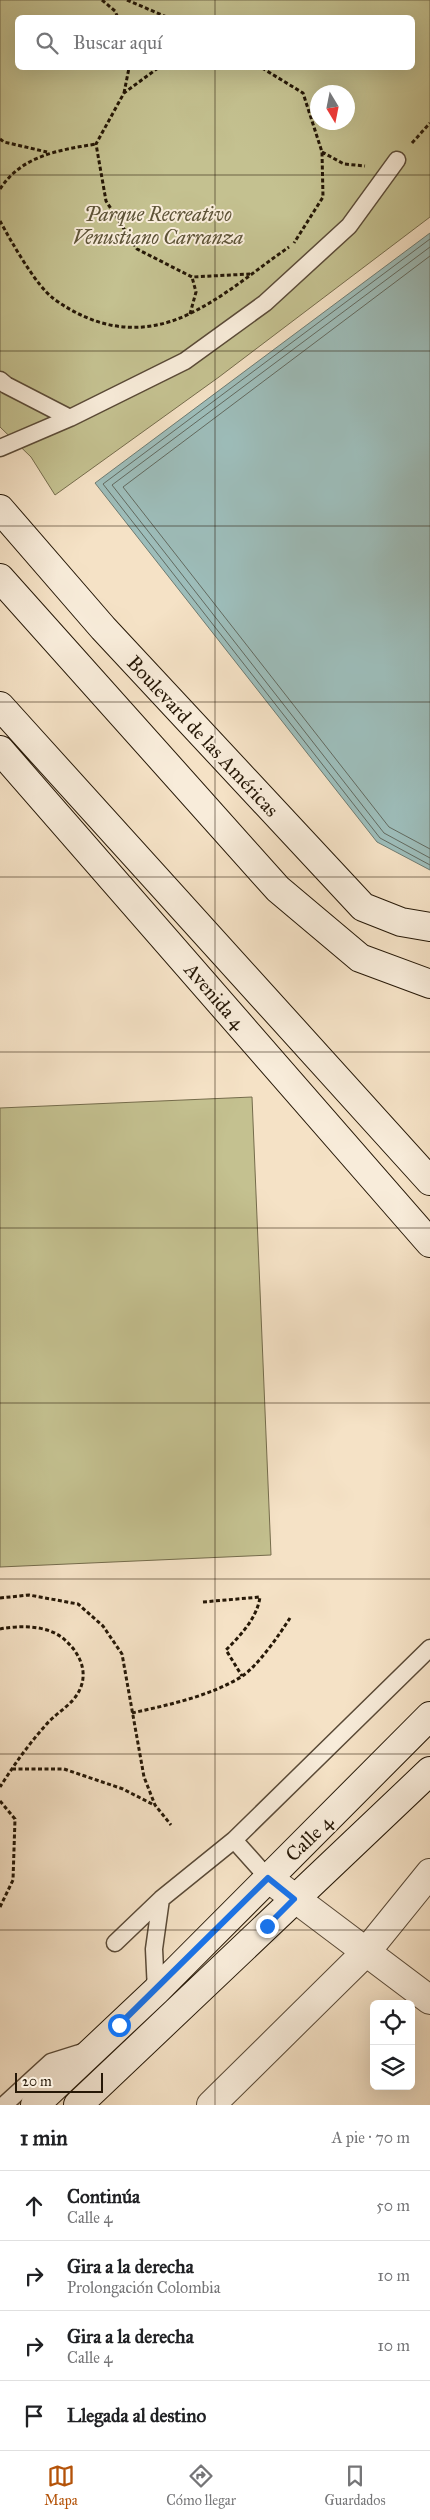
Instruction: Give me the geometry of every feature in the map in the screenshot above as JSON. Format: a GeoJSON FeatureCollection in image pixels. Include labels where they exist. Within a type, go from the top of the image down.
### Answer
{"type":"FeatureCollection","features":[{"type":"Feature","properties":{"kind":"main road","name":"Boulevard de las Américas"},"geometry":{"type":"LineString","coordinates":[[0,509],[103,628],[363,907],[401,922],[430,926]]}},
{"type":"Feature","properties":{"kind":"main road"},"geometry":{"type":"LineString","coordinates":[[0,578],[278,889],[360,958],[430,984]]}},
{"type":"Feature","properties":{"kind":"main road","name":"Avenida 4"},"geometry":{"type":"LineString","coordinates":[[0,706],[430,1181]]}},
{"type":"Feature","properties":{"kind":"main road","name":"Avenida 4"},"geometry":{"type":"LineString","coordinates":[[0,750],[430,1243]]}},
{"type":"Feature","properties":{"kind":"main road","name":"Calle 4"},"geometry":{"type":"LineString","coordinates":[[35,2105],[156,1991],[430,1716]]}},
{"type":"Feature","properties":{"kind":"main road","name":"Calle 4"},"geometry":{"type":"LineString","coordinates":[[78,2105],[430,1771]]}},
{"type":"Feature","properties":{"kind":"main road"},"geometry":{"type":"LineString","coordinates":[[211,2105],[366,1952],[430,1873]]}},
{"type":"Feature","properties":{"kind":"main road"},"geometry":{"type":"LineString","coordinates":[[268,1878],[430,2000]]}},
{"type":"Feature","properties":{"kind":"lane"},"geometry":{"type":"LineString","coordinates":[[0,448],[70,418],[185,361],[265,303],[349,226],[397,160]]}},
{"type":"Feature","properties":{"kind":"lane"},"geometry":{"type":"LineString","coordinates":[[0,380],[6,385],[70,418]]}},
{"type":"Feature","properties":{"kind":"lane"},"geometry":{"type":"LineString","coordinates":[[115,1943],[161,1899],[234,1840],[430,1648]]}},
{"type":"Feature","properties":{"kind":"lane"},"geometry":{"type":"LineString","coordinates":[[234,1840],[268,1878]]}},
{"type":"Feature","properties":{"kind":"lane"},"geometry":{"type":"LineString","coordinates":[[156,1991],[154,1948],[161,1899]]}},
{"type":"Feature","properties":{"kind":"lane"},"geometry":{"type":"LineString","coordinates":[[4,2105],[51,2062],[95,2048]]}},
{"type":"Feature","properties":{"kind":"path"},"geometry":{"type":"LineString","coordinates":[[102,0],[115,11],[117,15]]}},
{"type":"Feature","properties":{"kind":"path"},"geometry":{"type":"LineString","coordinates":[[127,0],[162,15]]}},
{"type":"Feature","properties":{"kind":"path"},"geometry":{"type":"LineString","coordinates":[[129,70],[124,93],[96,144],[106,201],[137,249],[192,277],[250,274]]}},
{"type":"Feature","properties":{"kind":"path"},"geometry":{"type":"LineString","coordinates":[[124,93],[155,70]]}},
{"type":"Feature","properties":{"kind":"path"},"geometry":{"type":"LineString","coordinates":[[0,221],[20,255],[53,298],[94,321],[120,328],[154,326],[190,314],[293,244],[323,198],[322,152],[303,92],[265,70]]}},
{"type":"Feature","properties":{"kind":"path"},"geometry":{"type":"LineString","coordinates":[[0,139],[4,142],[47,152]]}},
{"type":"Feature","properties":{"kind":"path"},"geometry":{"type":"LineString","coordinates":[[0,189],[10,174],[47,152],[96,144]]}},
{"type":"Feature","properties":{"kind":"path"},"geometry":{"type":"LineString","coordinates":[[322,152],[344,164],[372,167],[397,160]]}},
{"type":"Feature","properties":{"kind":"path"},"geometry":{"type":"LineString","coordinates":[[190,314],[196,292],[192,277]]}},
{"type":"Feature","properties":{"kind":"path"},"geometry":{"type":"LineString","coordinates":[[0,1598],[29,1595],[78,1604],[103,1626],[122,1654],[144,1777],[154,1805],[171,1825]]}},
{"type":"Feature","properties":{"kind":"path"},"geometry":{"type":"LineString","coordinates":[[203,1602],[260,1597],[259,1603],[245,1630],[226,1650],[242,1676]]}},
{"type":"Feature","properties":{"kind":"path"},"geometry":{"type":"LineString","coordinates":[[132,1713],[183,1702],[242,1676],[275,1641],[290,1618]]}},
{"type":"Feature","properties":{"kind":"path"},"geometry":{"type":"LineString","coordinates":[[0,1629],[20,1625],[60,1635],[78,1651],[84,1674],[74,1699],[48,1723],[12,1768],[0,1787]]}},
{"type":"Feature","properties":{"kind":"path"},"geometry":{"type":"LineString","coordinates":[[12,1768],[64,1769],[123,1789],[154,1805]]}},
{"type":"Feature","properties":{"kind":"path"},"geometry":{"type":"LineString","coordinates":[[0,1801],[15,1819],[14,1880],[0,1906]]}},
{"type":"Feature","properties":{"kind":"green space","name":"Parque Recreativo Venustiano Carranza"},"geometry":{"type":"Polygon","coordinates":[[[0,0],[430,0],[430,217],[219,377],[55,495],[31,457],[0,427],[0,0]]]}},
{"type":"Feature","properties":{"kind":"green space"},"geometry":{"type":"Polygon","coordinates":[[[252,1097],[271,1555],[0,1567],[0,1108],[252,1097]]]}},
{"type":"Feature","properties":{"kind":"water"},"geometry":{"type":"Polygon","coordinates":[[[430,233],[430,870],[377,842],[95,483],[430,233]]]}},
{"type":"Feature","properties":{"kind":"route"},"geometry":{"type":"LineString","coordinates":[[119,2025],[156,1991],[268,1878],[294,1899],[267,1926]]}}]}
